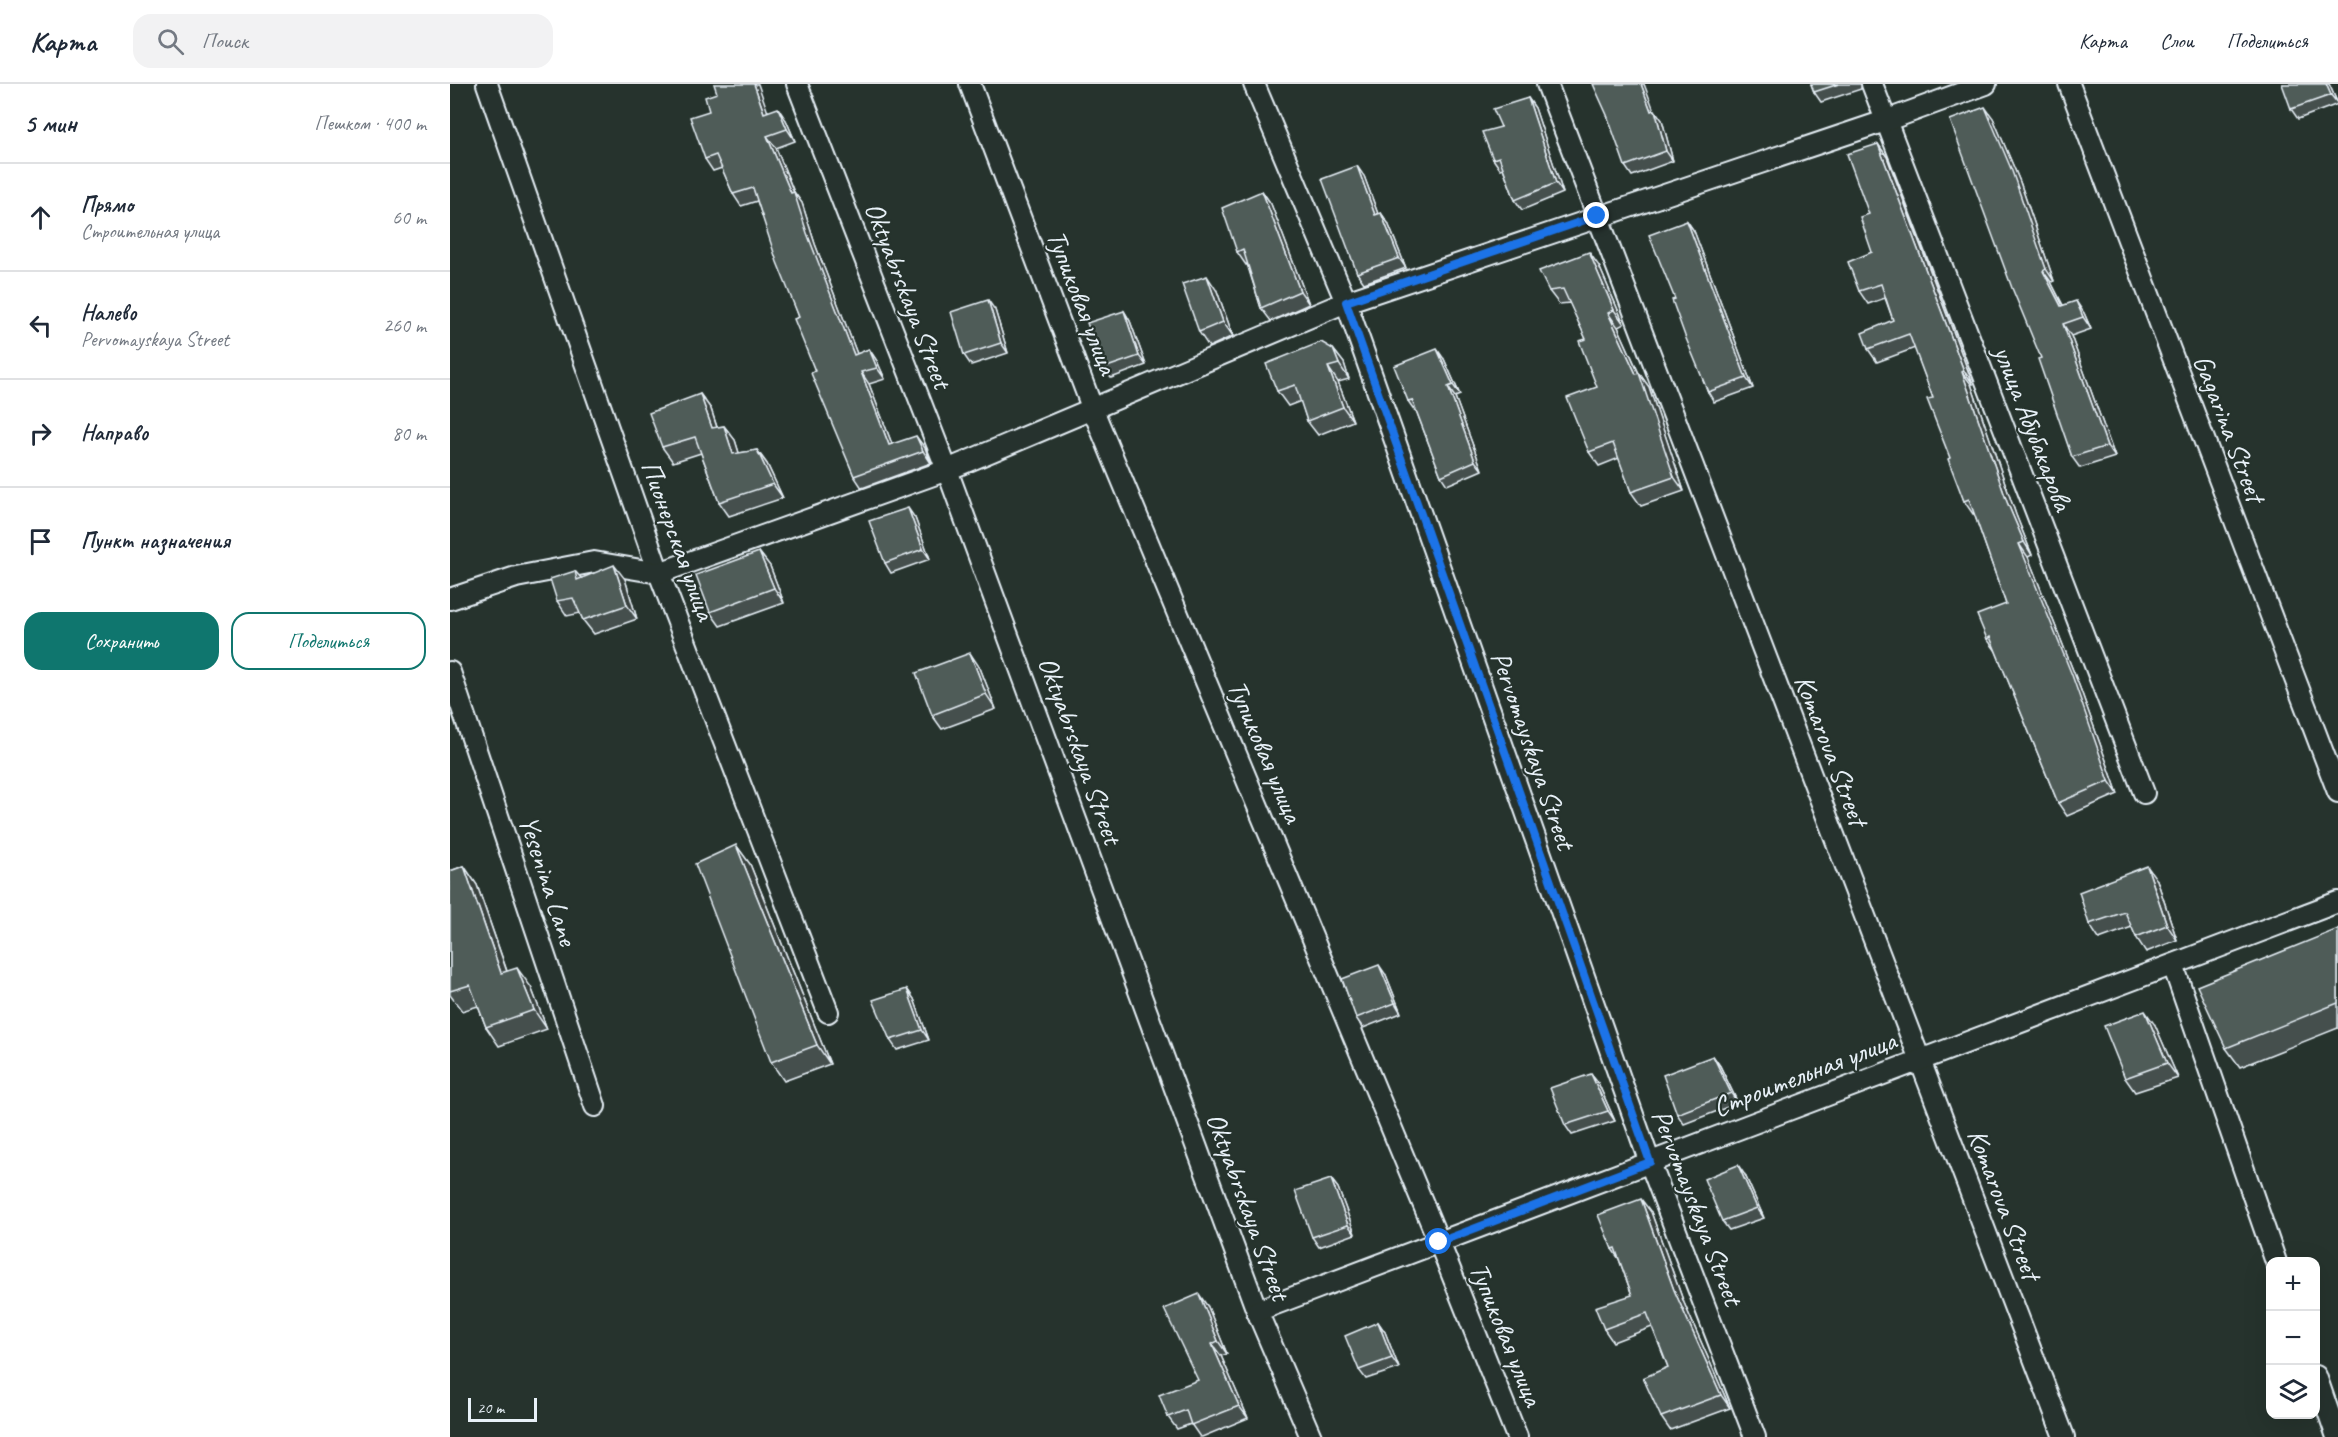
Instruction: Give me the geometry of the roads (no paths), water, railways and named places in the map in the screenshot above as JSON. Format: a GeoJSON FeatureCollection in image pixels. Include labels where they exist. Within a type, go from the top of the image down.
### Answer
{"type":"FeatureCollection","features":[{"type":"Feature","properties":{"kind":"street","name":"Пионерская улица"},"geometry":{"type":"LineString","coordinates":[[487,84],[659,573],[828,1012]]}},
{"type":"Feature","properties":{"kind":"street","name":"Oktyabrskaya Street"},"geometry":{"type":"LineString","coordinates":[[797,84],[947,470],[1257,1311],[1311,1437]]}},
{"type":"Feature","properties":{"kind":"street","name":"Тупиковая улица"},"geometry":{"type":"LineString","coordinates":[[970,84],[1093,410],[1439,1242],[1517,1437]]}},
{"type":"Feature","properties":{"kind":"street","name":"Pervomayskaya Street"},"geometry":{"type":"LineString","coordinates":[[1254,84],[1346,302],[1650,1162],[1755,1437]]}},
{"type":"Feature","properties":{"kind":"street","name":"Komarova Street"},"geometry":{"type":"LineString","coordinates":[[1547,84],[2064,1437]]}},
{"type":"Feature","properties":{"kind":"street","name":"улица Абубакарова"},"geometry":{"type":"LineString","coordinates":[[1872,84],[2144,793]]}},
{"type":"Feature","properties":{"kind":"street"},"geometry":{"type":"LineString","coordinates":[[450,599],[516,577],[594,562],[659,573],[947,470],[1346,302],[1885,121],[1986,84]]}},
{"type":"Feature","properties":{"kind":"street","name":"Gagarina Street"},"geometry":{"type":"LineString","coordinates":[[2069,84],[2338,792]]}},
{"type":"Feature","properties":{"kind":"street","name":"Yesenina Lane"},"geometry":{"type":"LineString","coordinates":[[450,672],[594,1106]]}},
{"type":"Feature","properties":{"kind":"street","name":"Строительная улица"},"geometry":{"type":"LineString","coordinates":[[1257,1311],[2338,902]]}},
{"type":"Feature","properties":{"kind":"street"},"geometry":{"type":"LineString","coordinates":[[2173,964],[2274,1257]]}},
{"type":"Feature","properties":{"kind":"street"},"geometry":{"type":"LineString","coordinates":[[2320,1388],[2337,1437]]}}]}
